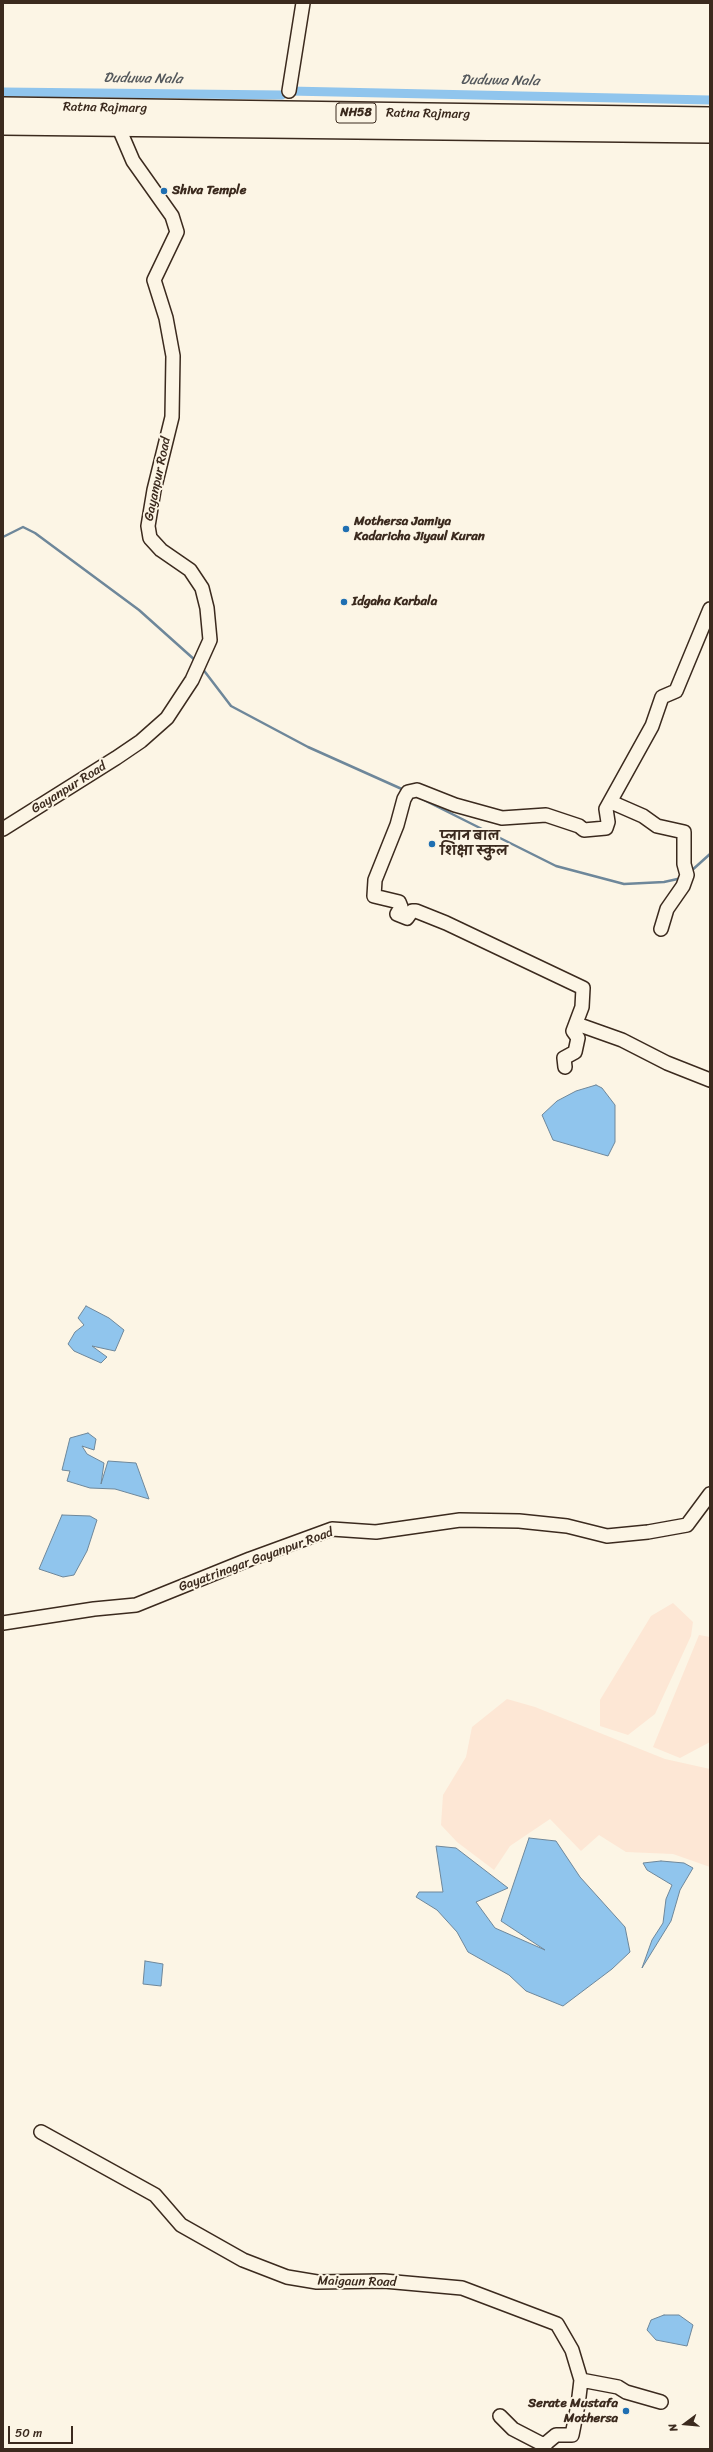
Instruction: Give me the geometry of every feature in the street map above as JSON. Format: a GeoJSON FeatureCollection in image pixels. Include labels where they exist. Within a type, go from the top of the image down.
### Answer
{"type":"FeatureCollection","features":[{"type":"Feature","properties":{"kind":"highway","name":"Ratna Rajmarg"},"geometry":{"type":"LineString","coordinates":[[3,107],[710,116]]}},
{"type":"Feature","properties":{"kind":"highway","name":"Ratna Rajmarg"},"geometry":{"type":"LineString","coordinates":[[3,125],[277,130],[710,133]]}},
{"type":"Feature","properties":{"kind":"street"},"geometry":{"type":"LineString","coordinates":[[288,91],[292,77],[303,3]]}},
{"type":"Feature","properties":{"kind":"street","name":"Gayanpur Road"},"geometry":{"type":"LineString","coordinates":[[3,829],[141,741],[167,718],[192,680],[210,640],[207,608],[202,588],[190,570],[161,550],[150,538],[148,526],[154,490],[172,417],[173,356],[166,318],[154,280],[177,232],[172,216],[133,161],[118,126]]}},
{"type":"Feature","properties":{"kind":"street"},"geometry":{"type":"LineString","coordinates":[[566,1067],[564,1058],[574,1052],[578,1038],[573,1031],[577,1024],[585,996],[583,988],[446,923],[416,911],[412,911],[407,918],[397,914],[401,907],[399,902],[374,896],[375,880],[397,825],[404,799],[408,792],[418,790],[455,805],[502,818],[538,814],[554,816],[579,826],[584,830],[606,828],[608,822],[606,810],[652,726],[662,697],[676,690],[710,609]]}},
{"type":"Feature","properties":{"kind":"street"},"geometry":{"type":"LineString","coordinates":[[611,802],[644,816],[652,824],[684,832],[684,864],[687,875],[680,890],[667,909],[661,929]]}},
{"type":"Feature","properties":{"kind":"street"},"geometry":{"type":"LineString","coordinates":[[577,1024],[622,1040],[667,1063],[710,1080]]}},
{"type":"Feature","properties":{"kind":"street","name":"Gayatrinagar Gayanpur Road"},"geometry":{"type":"LineString","coordinates":[[3,1623],[86,1610],[136,1605],[250,1559],[332,1529],[376,1532],[460,1520],[519,1521],[567,1526],[607,1536],[687,1525],[710,1494]]}},
{"type":"Feature","properties":{"kind":"street","name":"Maigaun Road"},"geometry":{"type":"LineString","coordinates":[[41,2132],[155,2195],[181,2225],[243,2260],[287,2277],[317,2282],[384,2281],[462,2288],[557,2324],[572,2350],[580,2380],[578,2405],[572,2435],[556,2436],[538,2446]]}},
{"type":"Feature","properties":{"kind":"street"},"geometry":{"type":"LineString","coordinates":[[580,2380],[618,2387],[626,2392],[661,2402]]}},
{"type":"Feature","properties":{"kind":"street"},"geometry":{"type":"LineString","coordinates":[[500,2416],[513,2429],[538,2446]]}},
{"type":"Feature","properties":{"kind":"shaded area"},"geometry":{"type":"Polygon","coordinates":[[[673,1603],[693,1622],[691,1636],[655,1714],[628,1735],[600,1726],[600,1700],[651,1616],[673,1603]]]}},
{"type":"Feature","properties":{"kind":"shaded area"},"geometry":{"type":"Polygon","coordinates":[[[699,1635],[710,1637],[710,1742],[680,1758],[653,1747],[699,1635]]]}},
{"type":"Feature","properties":{"kind":"shaded area"},"geometry":{"type":"Polygon","coordinates":[[[507,1699],[535,1707],[665,1759],[710,1769],[710,1867],[673,1854],[626,1852],[599,1835],[581,1851],[550,1819],[510,1846],[494,1870],[457,1842],[441,1825],[443,1795],[466,1757],[472,1727],[507,1699]]]}},
{"type":"Feature","properties":{"kind":"water"},"geometry":{"type":"Polygon","coordinates":[[[596,1085],[602,1088],[615,1105],[615,1142],[608,1156],[553,1140],[542,1115],[557,1101],[576,1091],[596,1085]]]}},
{"type":"Feature","properties":{"kind":"water"},"geometry":{"type":"Polygon","coordinates":[[[86,1306],[109,1318],[124,1330],[115,1351],[92,1346],[107,1357],[101,1363],[74,1351],[68,1344],[75,1332],[84,1325],[78,1318],[86,1306]]]}},
{"type":"Feature","properties":{"kind":"water"},"geometry":{"type":"Polygon","coordinates":[[[88,1433],[96,1439],[94,1450],[82,1446],[87,1454],[104,1463],[101,1484],[108,1461],[136,1463],[149,1499],[115,1489],[90,1488],[67,1481],[70,1471],[62,1470],[70,1438],[88,1433]]]}},
{"type":"Feature","properties":{"kind":"water"},"geometry":{"type":"Polygon","coordinates":[[[62,1515],[90,1516],[97,1520],[87,1551],[74,1575],[63,1577],[39,1569],[62,1515]]]}},
{"type":"Feature","properties":{"kind":"water"},"geometry":{"type":"Polygon","coordinates":[[[529,1838],[556,1841],[580,1877],[625,1927],[630,1952],[612,1969],[563,2006],[526,1991],[509,1975],[468,1952],[457,1932],[437,1910],[416,1897],[419,1892],[443,1892],[436,1846],[456,1848],[508,1888],[476,1902],[495,1928],[545,1950],[501,1921],[529,1838]]]}},
{"type":"Feature","properties":{"kind":"water"},"geometry":{"type":"Polygon","coordinates":[[[661,1861],[684,1863],[693,1868],[680,1890],[671,1921],[642,1968],[652,1940],[663,1923],[666,1899],[672,1885],[647,1870],[643,1863],[661,1861]]]}},
{"type":"Feature","properties":{"kind":"water"},"geometry":{"type":"Polygon","coordinates":[[[145,1961],[163,1964],[161,1986],[143,1984],[145,1961]]]}},
{"type":"Feature","properties":{"kind":"water"},"geometry":{"type":"Polygon","coordinates":[[[664,2315],[679,2315],[693,2325],[687,2346],[656,2340],[647,2330],[651,2320],[664,2315]]]}},
{"type":"Feature","properties":{"kind":"waterway","name":"Duduwa Nala"},"geometry":{"type":"LineString","coordinates":[[289,91],[710,100]]}},
{"type":"Feature","properties":{"kind":"waterway","name":"Duduwa Nala"},"geometry":{"type":"LineString","coordinates":[[3,92],[282,95]]}},
{"type":"Feature","properties":{"kind":"waterway"},"geometry":{"type":"LineString","coordinates":[[3,537],[23,527],[35,533],[139,610],[196,661]]}},
{"type":"Feature","properties":{"kind":"waterway"},"geometry":{"type":"LineString","coordinates":[[202,668],[231,706],[308,747],[404,790]]}},
{"type":"Feature","properties":{"kind":"waterway"},"geometry":{"type":"LineString","coordinates":[[418,797],[556,866],[624,884],[664,882],[682,878]]}},
{"type":"Feature","properties":{"kind":"waterway"},"geometry":{"type":"LineString","coordinates":[[690,872],[710,854]]}},
{"type":"Feature","properties":{"kind":"place","name":"Shiva Temple"},"geometry":{"type":"Point","coordinates":[164,191]}},
{"type":"Feature","properties":{"kind":"place","name":"Mothersa Jamiya Kadaricha Jiyaul Kuran"},"geometry":{"type":"Point","coordinates":[346,529]}},
{"type":"Feature","properties":{"kind":"place","name":"Idgaha Karbala"},"geometry":{"type":"Point","coordinates":[344,602]}},
{"type":"Feature","properties":{"kind":"place","name":"प्लान बाल शिक्षा स्कुल"},"geometry":{"type":"Point","coordinates":[432,844]}},
{"type":"Feature","properties":{"kind":"place","name":"Serate Mustafa Mothersa"},"geometry":{"type":"Point","coordinates":[626,2411]}}]}
